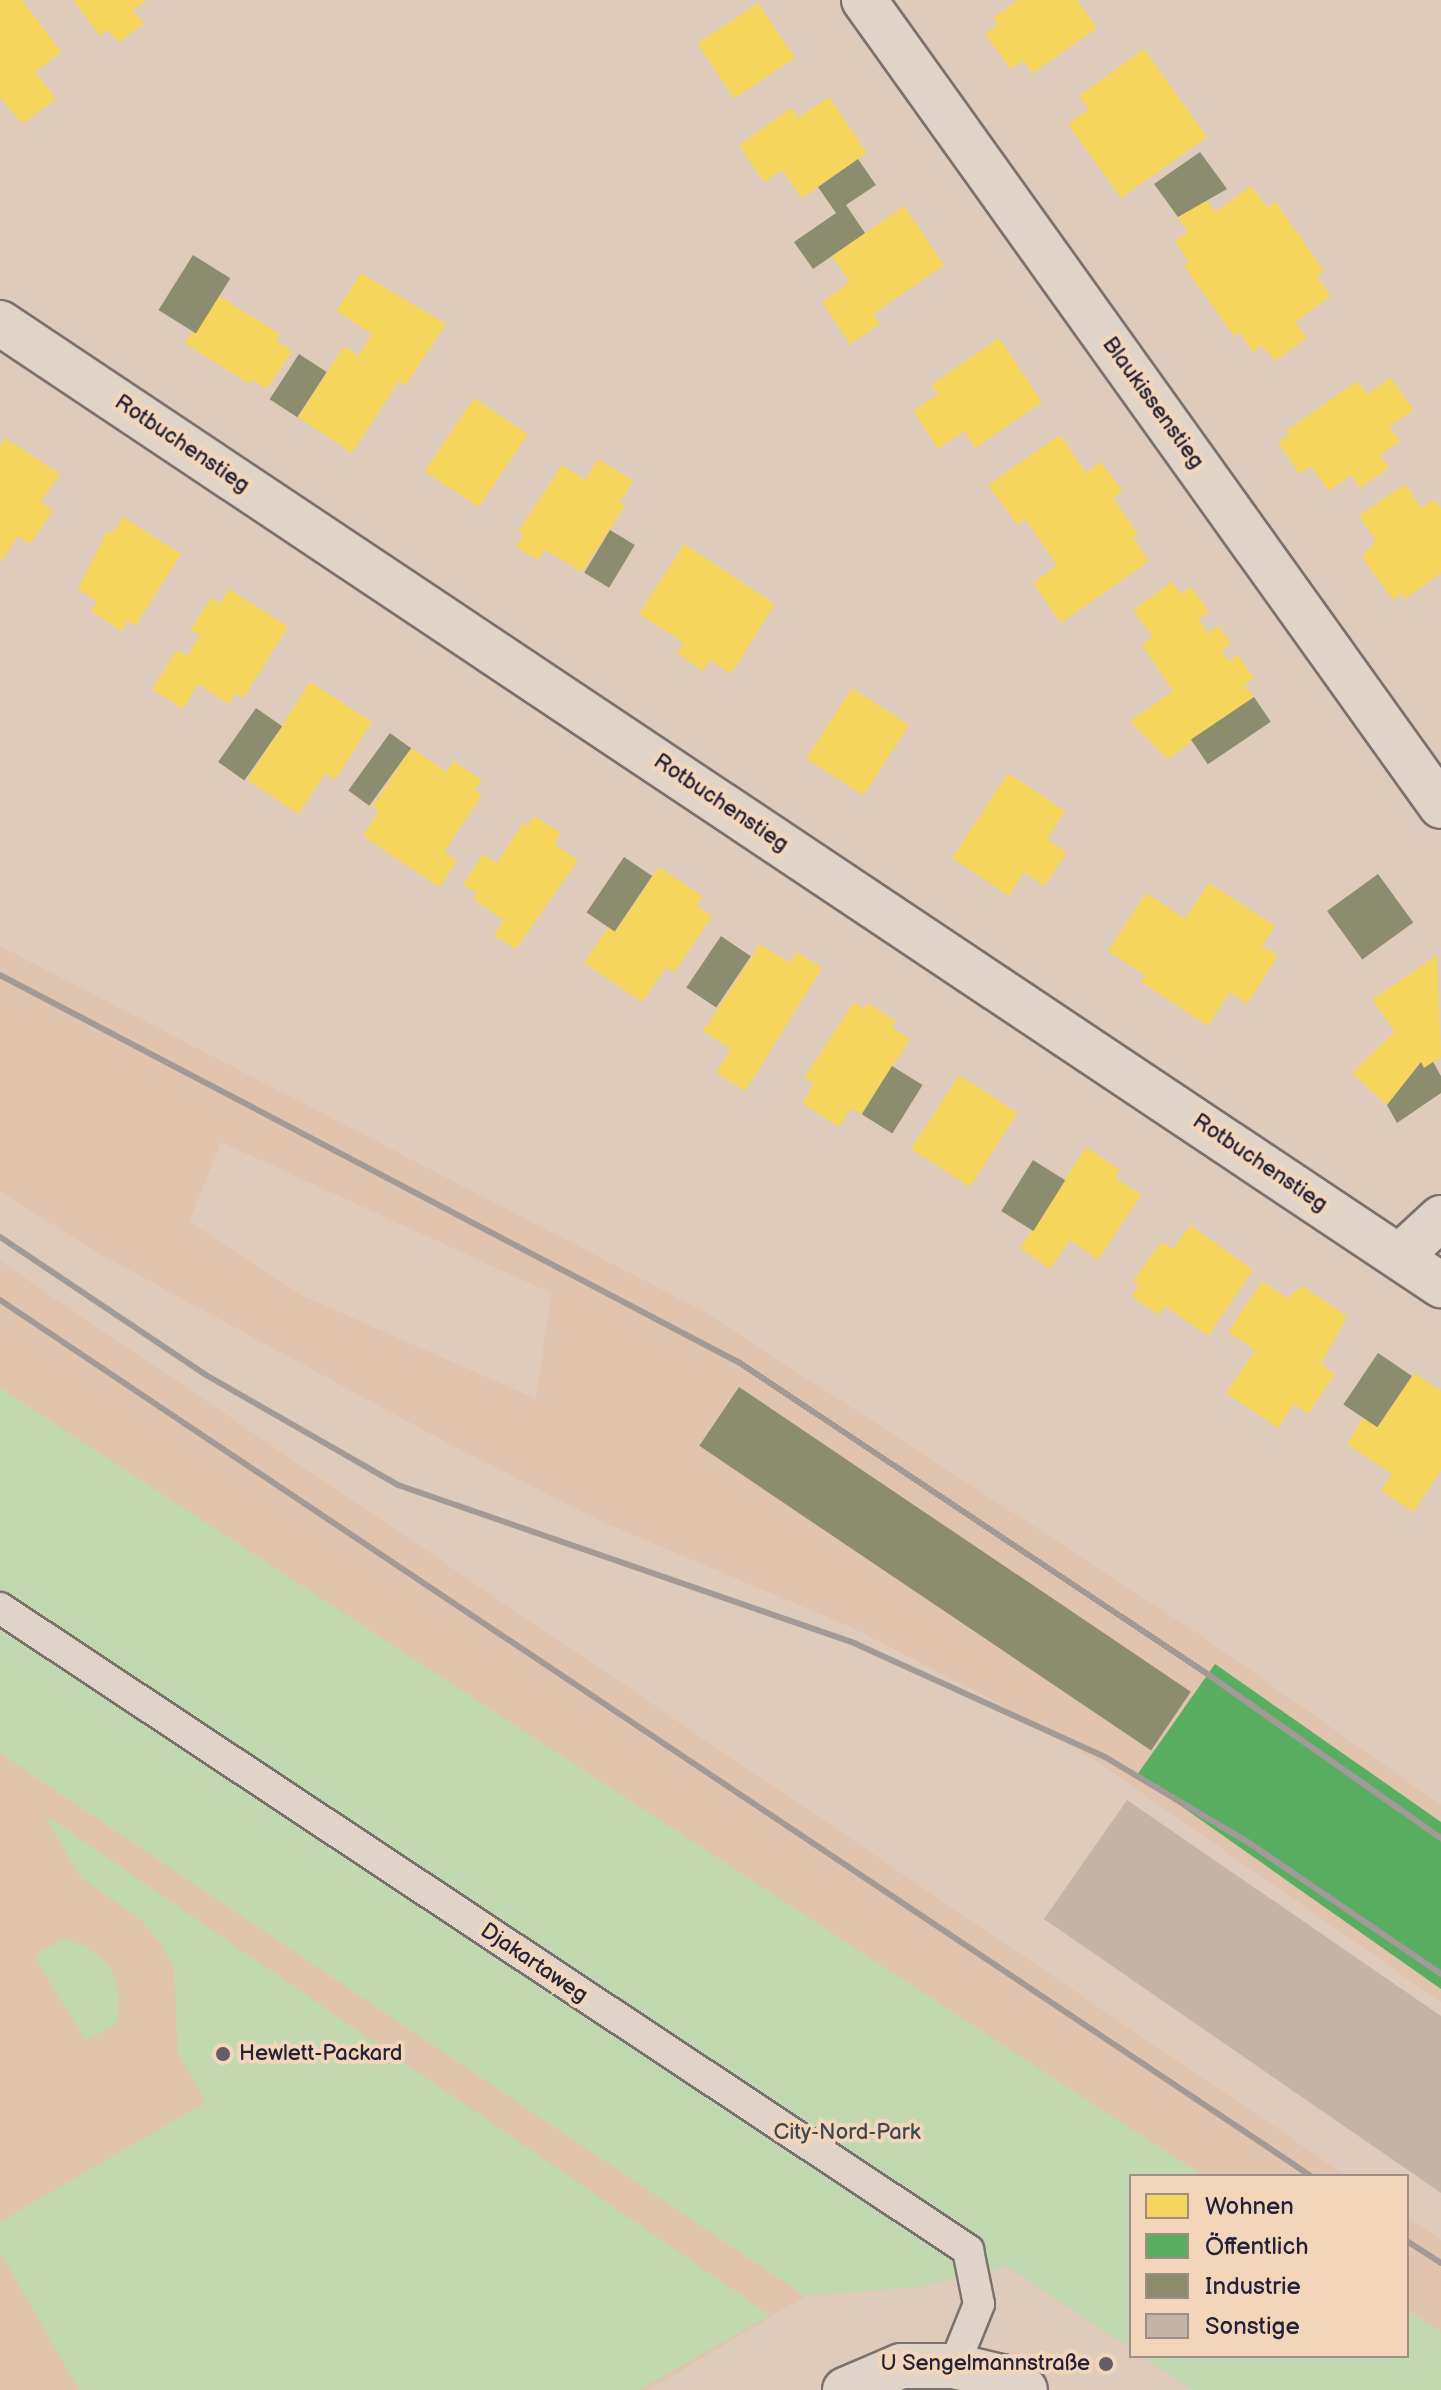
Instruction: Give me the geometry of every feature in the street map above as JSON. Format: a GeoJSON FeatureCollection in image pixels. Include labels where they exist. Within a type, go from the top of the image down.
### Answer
{"type":"FeatureCollection","features":[{"type":"Feature","properties":{"kind":"street","name":"Blaukissenstieg"},"geometry":{"type":"LineString","coordinates":[[864,0],[1441,806]]}},
{"type":"Feature","properties":{"kind":"street","name":"Rotbuchenstieg"},"geometry":{"type":"LineString","coordinates":[[0,323],[1441,1285]]}},
{"type":"Feature","properties":{"kind":"street"},"geometry":{"type":"LineString","coordinates":[[1400,1256],[1441,1218]]}},
{"type":"Feature","properties":{"kind":"street"},"geometry":{"type":"LineString","coordinates":[[845,2390],[901,2366],[954,2366],[1001,2377],[1025,2390]]}},
{"type":"Feature","properties":{"kind":"lane","name":"Djakartaweg"},"geometry":{"type":"LineString","coordinates":[[0,1608],[968,2250],[979,2304],[954,2366]]}},
{"type":"Feature","properties":{"kind":"shaded area"},"geometry":{"type":"Polygon","coordinates":[[[0,946],[705,1312],[1196,1632],[1441,1805],[1441,2002],[1106,1768],[1002,1705],[853,1628],[598,1520],[431,1434],[98,1253],[0,1191],[0,946]],[[221,1142],[189,1222],[303,1296],[536,1399],[551,1293],[221,1142]]]}},
{"type":"Feature","properties":{"kind":"shaded area"},"geometry":{"type":"Polygon","coordinates":[[[0,1261],[1344,2174],[1200,2174],[0,1388],[0,1261]]]}},
{"type":"Feature","properties":{"kind":"shaded area","name":"Hewlett-Packard"},"geometry":{"type":"Polygon","coordinates":[[[0,1753],[805,2296],[649,2390],[0,2390],[0,1753]]]}},
{"type":"Feature","properties":{"kind":"shaded area"},"geometry":{"type":"Polygon","coordinates":[[[1409,2218],[1441,2240],[1441,2332],[1409,2311],[1409,2218]]]}},
{"type":"Feature","properties":{"kind":"green space","name":"City-Nord-Park"},"geometry":{"type":"Polygon","coordinates":[[[0,1388],[1200,2174],[1129,2174],[1129,2348],[1008,2267],[919,2287],[805,2296],[0,1753],[0,1388]]]}},
{"type":"Feature","properties":{"kind":"green space","name":"Hewlett-Packard"},"geometry":{"type":"Polygon","coordinates":[[[44,1814],[770,2315],[639,2390],[79,2390],[0,2252],[0,2222],[206,2102],[178,2053],[174,1969],[161,1944],[140,1919],[80,1877],[44,1814]]]}},
{"type":"Feature","properties":{"kind":"green space"},"geometry":{"type":"Polygon","coordinates":[[[64,1938],[89,1948],[111,1967],[119,1995],[117,2023],[86,2041],[34,1956],[64,1938]]]}},
{"type":"Feature","properties":{"kind":"green space"},"geometry":{"type":"Polygon","coordinates":[[[1409,2311],[1441,2332],[1441,2390],[1192,2390],[1144,2358],[1409,2358],[1409,2311]]]}},
{"type":"Feature","properties":{"kind":"building: Wohnen"},"geometry":{"type":"Polygon","coordinates":[[[0,0],[22,0],[61,52],[35,72],[56,99],[22,124],[0,97],[0,0]]]}},
{"type":"Feature","properties":{"kind":"building: Wohnen"},"geometry":{"type":"Polygon","coordinates":[[[73,0],[147,0],[133,10],[144,24],[119,42],[108,30],[100,36],[73,0]]]}},
{"type":"Feature","properties":{"kind":"building: Wohnen"},"geometry":{"type":"Polygon","coordinates":[[[1018,0],[1077,0],[1097,28],[1033,73],[1023,60],[1011,69],[985,34],[998,25],[993,18],[1018,0]]]}},
{"type":"Feature","properties":{"kind":"building: Wohnen"},"geometry":{"type":"Polygon","coordinates":[[[758,3],[795,58],[734,99],[697,44],[758,3]]]}},
{"type":"Feature","properties":{"kind":"building: Wohnen"},"geometry":{"type":"Polygon","coordinates":[[[1144,49],[1207,137],[1121,198],[1068,124],[1089,109],[1079,96],[1144,49]]]}},
{"type":"Feature","properties":{"kind":"building: Wohnen"},"geometry":{"type":"Polygon","coordinates":[[[829,97],[867,153],[802,198],[782,170],[764,182],[739,145],[791,108],[798,118],[829,97]]]}},
{"type":"Feature","properties":{"kind":"building: Wohnen"},"geometry":{"type":"Polygon","coordinates":[[[1251,186],[1267,207],[1275,201],[1324,271],[1317,276],[1331,296],[1295,322],[1307,338],[1275,361],[1262,345],[1253,352],[1239,332],[1234,336],[1184,266],[1189,262],[1175,241],[1188,232],[1178,217],[1205,198],[1215,212],[1251,186]]]}},
{"type":"Feature","properties":{"kind":"building: Wohnen"},"geometry":{"type":"Polygon","coordinates":[[[904,206],[944,265],[873,314],[880,324],[850,344],[822,302],[850,282],[832,256],[904,206]]]}},
{"type":"Feature","properties":{"kind":"building: Wohnen"},"geometry":{"type":"Polygon","coordinates":[[[361,273],[446,324],[405,386],[399,381],[352,453],[298,417],[344,346],[358,356],[372,334],[336,311],[361,273]]]}},
{"type":"Feature","properties":{"kind":"building: Wohnen"},"geometry":{"type":"Polygon","coordinates":[[[216,294],[280,334],[276,341],[292,351],[267,389],[252,380],[249,384],[185,343],[216,294]]]}},
{"type":"Feature","properties":{"kind":"building: Wohnen"},"geometry":{"type":"Polygon","coordinates":[[[999,338],[1042,402],[975,448],[964,431],[938,449],[913,411],[938,394],[931,385],[999,338]]]}},
{"type":"Feature","properties":{"kind":"building: Wohnen"},"geometry":{"type":"Polygon","coordinates":[[[1391,378],[1414,410],[1389,426],[1400,441],[1380,455],[1389,468],[1360,488],[1351,475],[1329,491],[1311,466],[1300,474],[1278,443],[1289,435],[1286,431],[1357,381],[1367,394],[1391,378]]]}},
{"type":"Feature","properties":{"kind":"building: Wohnen"},"geometry":{"type":"Polygon","coordinates":[[[474,398],[528,434],[479,507],[425,471],[474,398]]]}},
{"type":"Feature","properties":{"kind":"building: Wohnen"},"geometry":{"type":"Polygon","coordinates":[[[1060,435],[1086,473],[1101,462],[1123,491],[1113,498],[1138,534],[1133,538],[1149,561],[1061,623],[1033,583],[1057,565],[1025,519],[1018,525],[988,485],[1060,435]]]}},
{"type":"Feature","properties":{"kind":"building: Wohnen"},"geometry":{"type":"Polygon","coordinates":[[[5,438],[60,474],[40,502],[53,511],[30,544],[18,536],[0,563],[0,446],[5,438]]]}},
{"type":"Feature","properties":{"kind":"building: Wohnen"},"geometry":{"type":"Polygon","coordinates":[[[598,459],[633,481],[620,502],[625,506],[582,572],[544,549],[538,560],[516,547],[524,535],[518,532],[562,465],[585,480],[598,459]]]}},
{"type":"Feature","properties":{"kind":"building: Wohnen"},"geometry":{"type":"Polygon","coordinates":[[[1405,484],[1421,508],[1434,499],[1441,508],[1441,573],[1405,599],[1402,593],[1393,600],[1362,557],[1376,540],[1359,516],[1405,484]]]}},
{"type":"Feature","properties":{"kind":"building: Wohnen"},"geometry":{"type":"Polygon","coordinates":[[[123,517],[181,554],[135,626],[127,621],[121,631],[91,611],[97,601],[78,589],[107,531],[112,534],[123,517]]]}},
{"type":"Feature","properties":{"kind":"building: Wohnen"},"geometry":{"type":"Polygon","coordinates":[[[684,544],[775,604],[731,674],[710,660],[703,671],[677,653],[684,643],[639,614],[684,544]]]}},
{"type":"Feature","properties":{"kind":"building: Wohnen"},"geometry":{"type":"Polygon","coordinates":[[[1172,582],[1181,594],[1191,587],[1209,612],[1198,619],[1208,633],[1218,626],[1231,643],[1221,651],[1229,661],[1238,655],[1254,678],[1244,685],[1254,697],[1168,759],[1130,721],[1173,691],[1142,645],[1153,636],[1133,610],[1172,582]]]}},
{"type":"Feature","properties":{"kind":"building: Wohnen"},"geometry":{"type":"Polygon","coordinates":[[[229,589],[288,627],[243,698],[236,693],[229,704],[198,684],[183,709],[152,689],[177,650],[187,656],[200,635],[190,630],[211,598],[220,604],[229,589]]]}},
{"type":"Feature","properties":{"kind":"building: Wohnen"},"geometry":{"type":"Polygon","coordinates":[[[310,682],[372,722],[335,780],[325,773],[299,814],[247,780],[310,682]]]}},
{"type":"Feature","properties":{"kind":"building: Wohnen"},"geometry":{"type":"Polygon","coordinates":[[[852,688],[909,725],[863,795],[806,758],[852,688]]]}},
{"type":"Feature","properties":{"kind":"building: Wohnen"},"geometry":{"type":"Polygon","coordinates":[[[411,748],[447,772],[453,761],[482,780],[475,790],[482,795],[444,852],[457,861],[439,887],[363,836],[379,811],[372,807],[411,748]]]}},
{"type":"Feature","properties":{"kind":"building: Wohnen"},"geometry":{"type":"Polygon","coordinates":[[[1008,773],[1065,811],[1047,839],[1067,853],[1044,886],[1024,872],[1009,896],[952,858],[1008,773]]]}},
{"type":"Feature","properties":{"kind":"building: Wohnen"},"geometry":{"type":"Polygon","coordinates":[[[534,816],[561,833],[554,844],[578,860],[516,949],[494,935],[504,920],[473,899],[477,893],[463,884],[483,854],[497,863],[523,823],[527,826],[534,816]]]}},
{"type":"Feature","properties":{"kind":"building: Wohnen"},"geometry":{"type":"Polygon","coordinates":[[[659,867],[702,896],[696,905],[712,916],[674,973],[666,967],[642,1002],[584,963],[608,927],[615,932],[659,867]]]}},
{"type":"Feature","properties":{"kind":"building: Wohnen"},"geometry":{"type":"Polygon","coordinates":[[[1209,883],[1275,926],[1262,946],[1278,956],[1247,1004],[1230,992],[1208,1026],[1141,982],[1146,976],[1108,951],[1146,893],[1185,919],[1209,883]]]}},
{"type":"Feature","properties":{"kind":"building: Wohnen"},"geometry":{"type":"Polygon","coordinates":[[[760,944],[790,963],[797,952],[822,968],[745,1091],[716,1073],[731,1049],[703,1031],[760,944]]]}},
{"type":"Feature","properties":{"kind":"building: Wohnen"},"geometry":{"type":"Polygon","coordinates":[[[1437,955],[1441,1057],[1424,1068],[1421,1062],[1387,1105],[1352,1073],[1395,1031],[1372,1000],[1437,955]]]}},
{"type":"Feature","properties":{"kind":"building: Wohnen"},"geometry":{"type":"Polygon","coordinates":[[[854,1002],[864,1009],[867,1003],[896,1021],[892,1028],[910,1039],[861,1114],[851,1108],[839,1127],[802,1103],[814,1084],[804,1078],[854,1002]]]}},
{"type":"Feature","properties":{"kind":"building: Wohnen"},"geometry":{"type":"Polygon","coordinates":[[[959,1075],[1018,1113],[970,1187],[911,1149],[959,1075]]]}},
{"type":"Feature","properties":{"kind":"building: Wohnen"},"geometry":{"type":"Polygon","coordinates":[[[1086,1147],[1120,1170],[1115,1178],[1141,1195],[1098,1260],[1070,1240],[1050,1269],[1020,1248],[1086,1147]]]}},
{"type":"Feature","properties":{"kind":"building: Wohnen"},"geometry":{"type":"Polygon","coordinates":[[[1190,1225],[1253,1270],[1208,1336],[1165,1306],[1159,1315],[1131,1296],[1139,1285],[1133,1281],[1161,1242],[1173,1249],[1190,1225]]]}},
{"type":"Feature","properties":{"kind":"building: Wohnen"},"geometry":{"type":"Polygon","coordinates":[[[1262,1281],[1287,1298],[1302,1286],[1347,1316],[1321,1364],[1335,1374],[1308,1414],[1294,1404],[1278,1428],[1226,1393],[1255,1350],[1228,1332],[1262,1281]]]}},
{"type":"Feature","properties":{"kind":"building: Wohnen"},"geometry":{"type":"Polygon","coordinates":[[[1414,1373],[1441,1391],[1441,1470],[1413,1512],[1381,1490],[1392,1474],[1347,1444],[1364,1417],[1377,1427],[1414,1373]]]}},
{"type":"Feature","properties":{"kind":"building: Öffentlich"},"geometry":{"type":"Polygon","coordinates":[[[1215,1664],[1441,1822],[1441,1989],[1137,1775],[1215,1664]]]}},
{"type":"Feature","properties":{"kind":"building: Industrie"},"geometry":{"type":"Polygon","coordinates":[[[1200,152],[1227,189],[1178,217],[1154,184],[1200,152]]]}},
{"type":"Feature","properties":{"kind":"building: Industrie"},"geometry":{"type":"Polygon","coordinates":[[[858,159],[876,185],[846,205],[865,233],[813,269],[794,242],[836,213],[818,187],[858,159]]]}},
{"type":"Feature","properties":{"kind":"building: Industrie"},"geometry":{"type":"Polygon","coordinates":[[[193,255],[230,278],[196,333],[159,310],[193,255]]]}},
{"type":"Feature","properties":{"kind":"building: Industrie"},"geometry":{"type":"Polygon","coordinates":[[[299,354],[327,372],[297,417],[270,399],[299,354]]]}},
{"type":"Feature","properties":{"kind":"building: Industrie"},"geometry":{"type":"Polygon","coordinates":[[[610,530],[635,545],[609,588],[584,573],[610,530]]]}},
{"type":"Feature","properties":{"kind":"building: Industrie"},"geometry":{"type":"Polygon","coordinates":[[[1254,697],[1271,722],[1208,764],[1191,739],[1254,697]]]}},
{"type":"Feature","properties":{"kind":"building: Industrie"},"geometry":{"type":"Polygon","coordinates":[[[256,708],[282,726],[244,780],[218,762],[256,708]]]}},
{"type":"Feature","properties":{"kind":"building: Industrie"},"geometry":{"type":"Polygon","coordinates":[[[390,733],[411,748],[369,806],[348,790],[390,733]]]}},
{"type":"Feature","properties":{"kind":"building: Industrie"},"geometry":{"type":"Polygon","coordinates":[[[624,857],[652,876],[615,932],[587,913],[624,857]]]}},
{"type":"Feature","properties":{"kind":"building: Industrie"},"geometry":{"type":"Polygon","coordinates":[[[1378,874],[1413,923],[1362,960],[1327,911],[1378,874]]]}},
{"type":"Feature","properties":{"kind":"building: Industrie"},"geometry":{"type":"Polygon","coordinates":[[[721,936],[751,956],[716,1008],[686,987],[721,936]]]}},
{"type":"Feature","properties":{"kind":"building: Industrie"},"geometry":{"type":"Polygon","coordinates":[[[1421,1062],[1424,1068],[1433,1062],[1441,1076],[1441,1093],[1397,1123],[1387,1105],[1421,1062]]]}},
{"type":"Feature","properties":{"kind":"building: Industrie"},"geometry":{"type":"Polygon","coordinates":[[[892,1066],[923,1085],[892,1133],[862,1114],[892,1066]]]}},
{"type":"Feature","properties":{"kind":"building: Industrie"},"geometry":{"type":"Polygon","coordinates":[[[1033,1160],[1065,1180],[1033,1231],[1001,1211],[1033,1160]]]}},
{"type":"Feature","properties":{"kind":"building: Industrie"},"geometry":{"type":"Polygon","coordinates":[[[1378,1353],[1412,1376],[1377,1427],[1343,1404],[1378,1353]]]}},
{"type":"Feature","properties":{"kind":"building: Industrie"},"geometry":{"type":"Polygon","coordinates":[[[739,1387],[1191,1692],[1151,1751],[699,1446],[739,1387]]]}},
{"type":"Feature","properties":{"kind":"building: Sonstige"},"geometry":{"type":"Polygon","coordinates":[[[1127,1800],[1441,2016],[1441,2193],[1044,1919],[1127,1800]]]}},
{"type":"Feature","properties":{"kind":"railway"},"geometry":{"type":"LineString","coordinates":[[0,975],[740,1363],[1203,1671],[1441,1838]]}},
{"type":"Feature","properties":{"kind":"railway"},"geometry":{"type":"LineString","coordinates":[[0,1237],[206,1375],[398,1485],[856,1644],[1105,1757],[1249,1843],[1441,1974]]}},
{"type":"Feature","properties":{"kind":"railway"},"geometry":{"type":"LineString","coordinates":[[0,1300],[1308,2174]]}},
{"type":"Feature","properties":{"kind":"railway"},"geometry":{"type":"LineString","coordinates":[[1409,2242],[1441,2263]]}},
{"type":"Feature","properties":{"kind":"place","name":"Hewlett-Packard"},"geometry":{"type":"Point","coordinates":[223,2054]}},
{"type":"Feature","properties":{"kind":"place","name":"U Sengelmannstraße"},"geometry":{"type":"Point","coordinates":[1106,2364]}}]}
